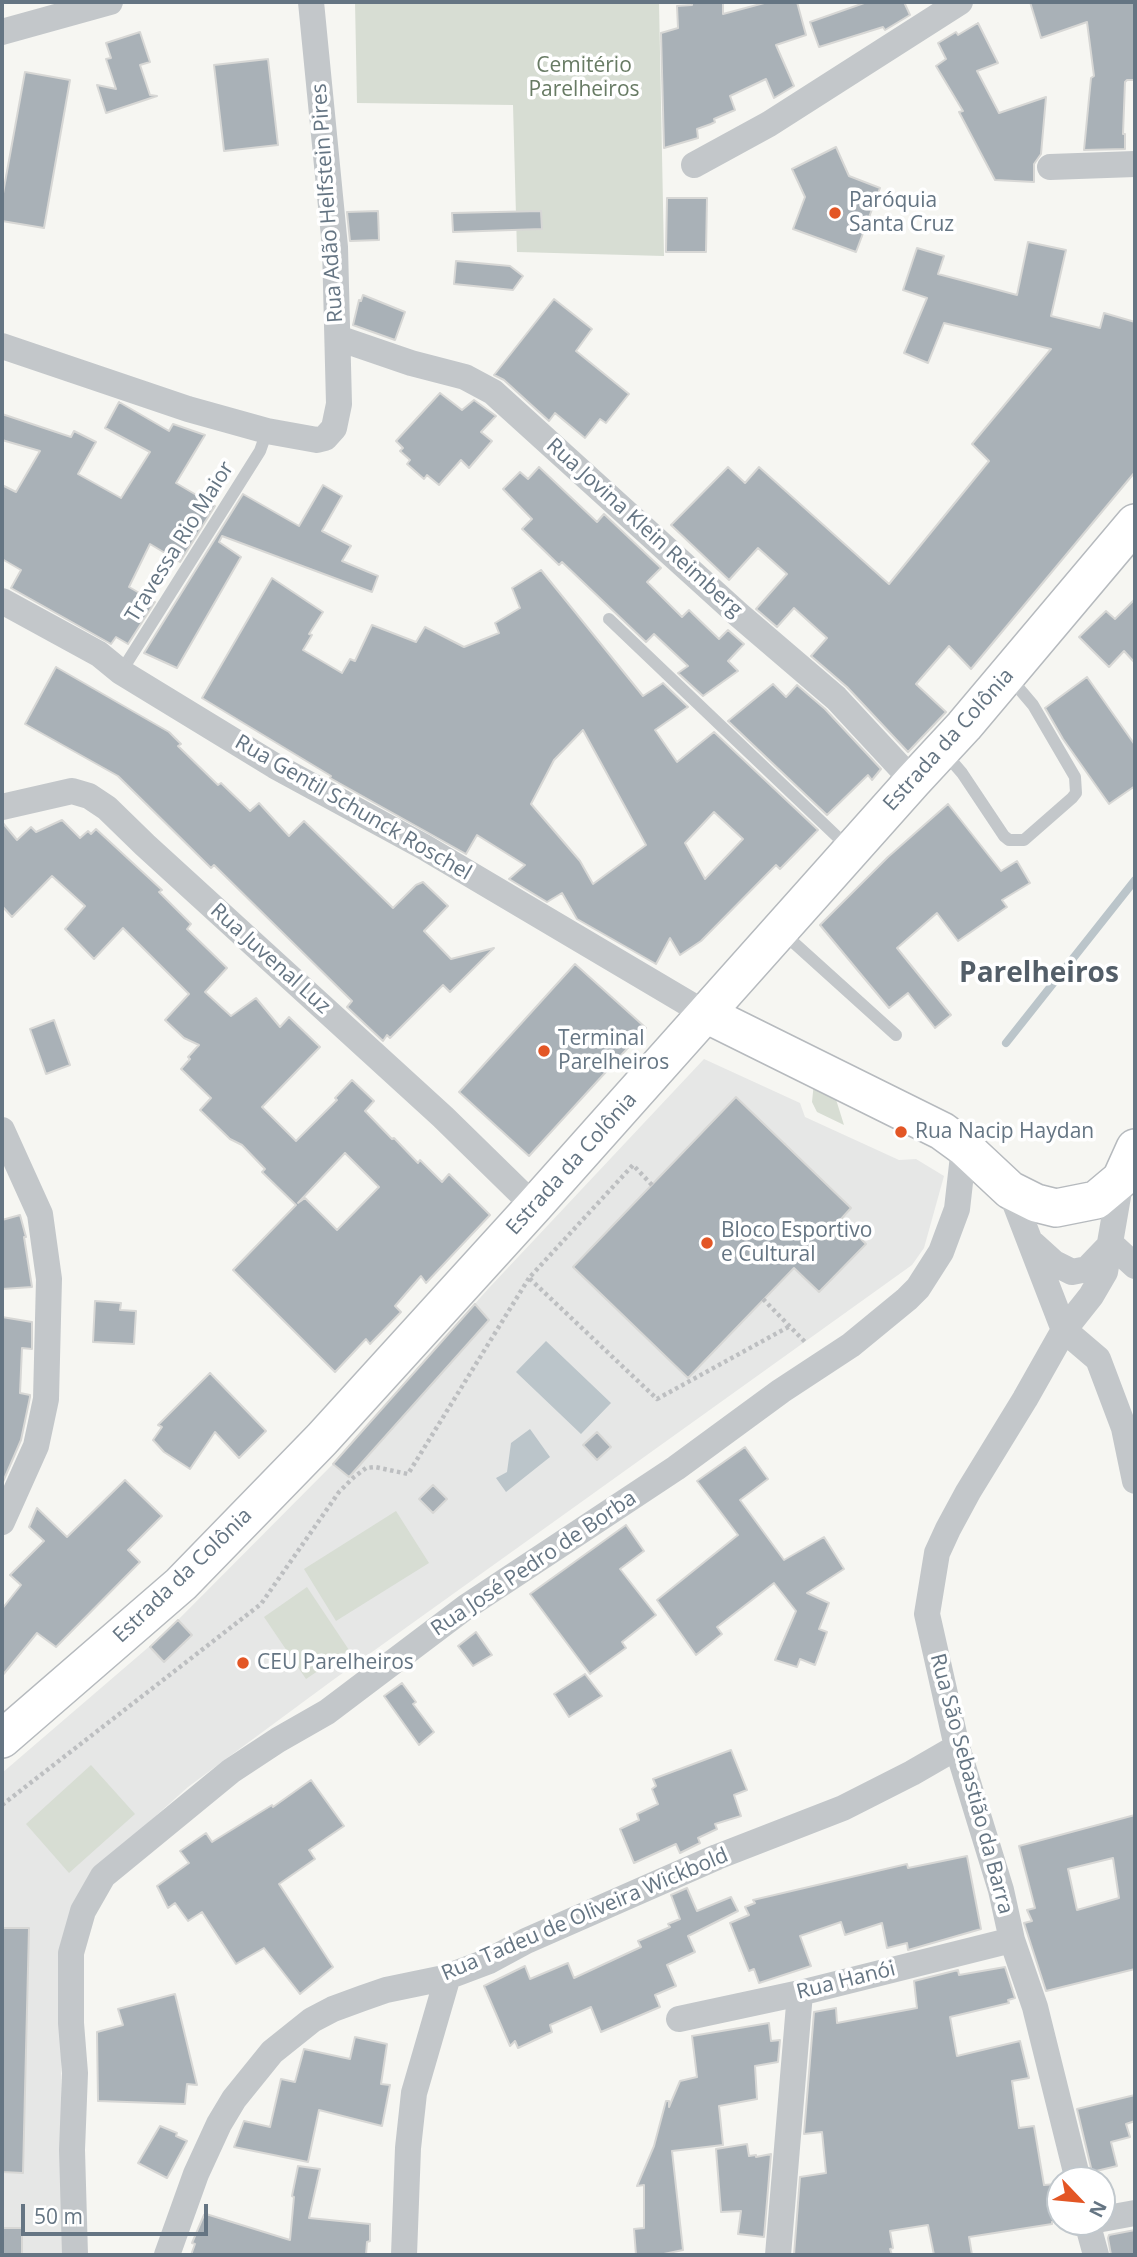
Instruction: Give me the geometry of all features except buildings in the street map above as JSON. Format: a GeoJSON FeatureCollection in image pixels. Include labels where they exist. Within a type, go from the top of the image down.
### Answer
{"type":"FeatureCollection","features":[{"type":"Feature","properties":{"kind":"main road","name":"Estrada da Colônia"},"geometry":{"type":"LineString","coordinates":[[2,1739],[181,1584],[322,1438],[525,1196],[706,1014],[1008,675],[1135,523]]}},
{"type":"Feature","properties":{"kind":"main road"},"geometry":{"type":"LineString","coordinates":[[706,1014],[914,1115],[964,1147],[1010,1190],[1036,1203],[1056,1208],[1096,1199],[1128,1163]]}},
{"type":"Feature","properties":{"kind":"street"},"geometry":{"type":"LineString","coordinates":[[2,32],[110,2]]}},
{"type":"Feature","properties":{"kind":"street","name":"Rua Adão Helfstein Pires"},"geometry":{"type":"LineString","coordinates":[[267,431],[317,440],[325,438],[334,428],[339,404],[335,247],[311,2]]}},
{"type":"Feature","properties":{"kind":"street"},"geometry":{"type":"LineString","coordinates":[[694,165],[769,124],[960,2]]}},
{"type":"Feature","properties":{"kind":"street"},"geometry":{"type":"LineString","coordinates":[[1050,167],[1135,164]]}},
{"type":"Feature","properties":{"kind":"street","name":"Rua Jovina Klein Reimberg"},"geometry":{"type":"LineString","coordinates":[[338,338],[411,363],[465,377],[493,392],[739,615],[836,698],[913,780]]}},
{"type":"Feature","properties":{"kind":"street"},"geometry":{"type":"LineString","coordinates":[[2,346],[188,409],[267,431]]}},
{"type":"Feature","properties":{"kind":"street","name":"Rua Gentil Schunck Roschel"},"geometry":{"type":"LineString","coordinates":[[2,601],[99,654],[121,672],[275,766],[424,847],[706,1014]]}},
{"type":"Feature","properties":{"kind":"street","name":"Rua Juvenal Luz"},"geometry":{"type":"LineString","coordinates":[[2,807],[72,791],[89,796],[107,808],[443,1117],[525,1196]]}},
{"type":"Feature","properties":{"kind":"street"},"geometry":{"type":"LineString","coordinates":[[2,1130],[40,1214],[49,1279],[46,1399],[36,1446],[2,1522]]}},
{"type":"Feature","properties":{"kind":"street","name":"Rua José Pedro de Borba"},"geometry":{"type":"LineString","coordinates":[[75,2255],[72,2150],[75,2073],[71,2023],[71,1953],[83,1911],[103,1876],[231,1771],[278,1740],[327,1713],[466,1607],[676,1468],[781,1391],[851,1345],[907,1299],[941,1252],[957,1209],[964,1147]]}},
{"type":"Feature","properties":{"kind":"street","name":"Rua São Sebastião da Barra"},"geometry":{"type":"LineString","coordinates":[[1075,2166],[1035,2007],[1012,1940],[998,1878],[957,1747],[927,1614],[937,1552],[968,1492],[1064,1330],[1091,1296],[1105,1272],[1128,1163]]}},
{"type":"Feature","properties":{"kind":"street"},"geometry":{"type":"LineString","coordinates":[[1010,1190],[1064,1330],[1098,1359],[1124,1428],[1135,1481]]}},
{"type":"Feature","properties":{"kind":"street"},"geometry":{"type":"LineString","coordinates":[[1032,1243],[1054,1263],[1072,1272],[1087,1269],[1111,1244],[1135,1266]]}},
{"type":"Feature","properties":{"kind":"street","name":"Rua Tadeu de Oliveira Wickbold"},"geometry":{"type":"LineString","coordinates":[[167,2255],[191,2187],[219,2124],[234,2099],[272,2052],[312,2020],[333,2009],[386,1990],[449,1976],[489,1961],[526,1941],[717,1857],[843,1808],[957,1747]]}},
{"type":"Feature","properties":{"kind":"street","name":"Rua Hanói"},"geometry":{"type":"LineString","coordinates":[[679,2018],[800,1993],[1012,1940]]}},
{"type":"Feature","properties":{"kind":"street"},"geometry":{"type":"LineString","coordinates":[[404,2255],[408,2148],[414,2093],[449,1976]]}},
{"type":"Feature","properties":{"kind":"street"},"geometry":{"type":"LineString","coordinates":[[778,2255],[800,1993]]}},
{"type":"Feature","properties":{"kind":"street"},"geometry":{"type":"LineString","coordinates":[[1116,2216],[1135,2213]]}},
{"type":"Feature","properties":{"kind":"street"},"geometry":{"type":"LineString","coordinates":[[1091,2236],[1096,2255]]}},
{"type":"Feature","properties":{"kind":"lane","name":"Travessa Rio Maior"},"geometry":{"type":"LineString","coordinates":[[121,672],[260,451],[267,431]]}},
{"type":"Feature","properties":{"kind":"lane"},"geometry":{"type":"LineString","coordinates":[[609,620],[851,850]]}},
{"type":"Feature","properties":{"kind":"lane"},"geometry":{"type":"LineString","coordinates":[[942,750],[962,773],[1004,836],[1009,839],[1024,840],[1072,799],[1076,793],[1075,777],[1033,705],[1008,675]]}},
{"type":"Feature","properties":{"kind":"lane"},"geometry":{"type":"LineString","coordinates":[[780,931],[896,1035]]}},
{"type":"Feature","properties":{"kind":"path"},"geometry":{"type":"LineString","coordinates":[[2,1805],[261,1604],[339,1492],[354,1476],[366,1468],[376,1467],[408,1475],[528,1278],[633,1165],[652,1185]]}},
{"type":"Feature","properties":{"kind":"path"},"geometry":{"type":"LineString","coordinates":[[528,1278],[657,1399],[790,1326]]}},
{"type":"Feature","properties":{"kind":"path"},"geometry":{"type":"LineString","coordinates":[[764,1299],[825,1363]]}},
{"type":"Feature","properties":{"kind":"shaded area","name":"CEU Parelheiros"},"geometry":{"type":"Polygon","coordinates":[[[704,1059],[800,1103],[805,1117],[899,1160],[916,1159],[944,1176],[924,1248],[912,1265],[188,1787],[109,1858],[60,1993],[64,2255],[2,2255],[2,1773],[165,1633],[333,1464],[488,1289],[704,1059]]]}},
{"type":"Feature","properties":{"kind":"shaded area"},"geometry":{"type":"Polygon","coordinates":[[[546,1341],[611,1403],[581,1434],[516,1372],[546,1341]]]}},
{"type":"Feature","properties":{"kind":"shaded area"},"geometry":{"type":"Polygon","coordinates":[[[530,1429],[550,1457],[506,1492],[496,1478],[507,1472],[511,1443],[530,1429]]]}},
{"type":"Feature","properties":{"kind":"green space","name":"Cemitério Parelheiros"},"geometry":{"type":"Polygon","coordinates":[[[355,2],[659,2],[664,256],[517,252],[513,105],[357,103],[355,2]]]}},
{"type":"Feature","properties":{"kind":"green space"},"geometry":{"type":"Polygon","coordinates":[[[814,1082],[834,1093],[844,1125],[817,1112],[812,1102],[814,1082]]]}},
{"type":"Feature","properties":{"kind":"green space"},"geometry":{"type":"Polygon","coordinates":[[[396,1511],[429,1563],[336,1621],[304,1569],[396,1511]]]}},
{"type":"Feature","properties":{"kind":"green space"},"geometry":{"type":"Polygon","coordinates":[[[307,1587],[349,1650],[306,1679],[264,1617],[307,1587]]]}},
{"type":"Feature","properties":{"kind":"green space"},"geometry":{"type":"Polygon","coordinates":[[[91,1765],[135,1814],[69,1873],[26,1824],[91,1765]]]}},
{"type":"Feature","properties":{"kind":"waterway"},"geometry":{"type":"LineString","coordinates":[[1006,1043],[1135,880]]}},
{"type":"Feature","properties":{"kind":"place","name":"Paróquia Santa Cruz"},"geometry":{"type":"Point","coordinates":[835,213]}},
{"type":"Feature","properties":{"kind":"place","name":"Terminal Parelheiros"},"geometry":{"type":"Point","coordinates":[544,1051]}},
{"type":"Feature","properties":{"kind":"place","name":"Rua Nacip Haydan"},"geometry":{"type":"Point","coordinates":[901,1132]}},
{"type":"Feature","properties":{"kind":"place","name":"Bloco Esportivo e Cultural"},"geometry":{"type":"Point","coordinates":[707,1243]}},
{"type":"Feature","properties":{"kind":"place","name":"CEU Parelheiros"},"geometry":{"type":"Point","coordinates":[243,1663]}},
{"type":"Feature","properties":{"kind":"district","name":"Parelheiros"},"geometry":{"type":"Point","coordinates":[1039,974]}}]}
